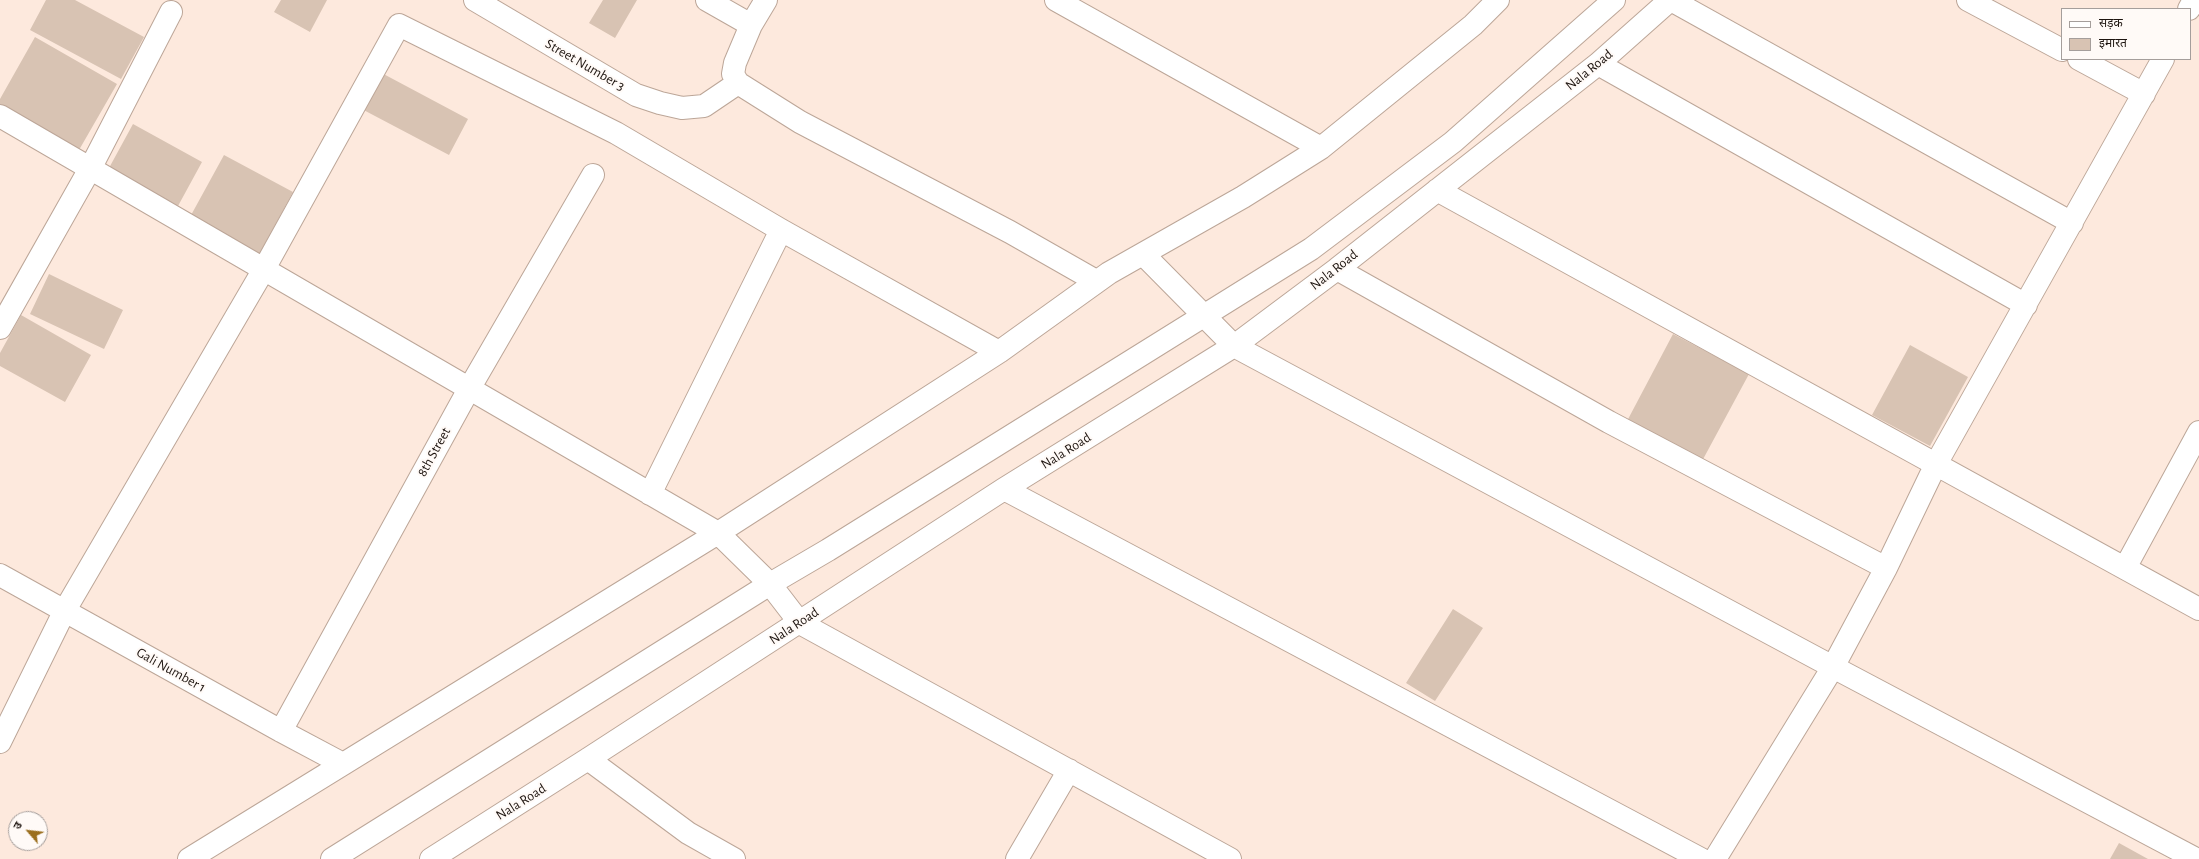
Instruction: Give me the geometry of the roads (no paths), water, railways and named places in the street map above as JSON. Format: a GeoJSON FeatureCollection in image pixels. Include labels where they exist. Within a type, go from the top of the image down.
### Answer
{"type":"FeatureCollection","features":[{"type":"Feature","properties":{"kind":"street","name":"Street Number 3"},"geometry":{"type":"LineString","coordinates":[[475,0],[636,95],[682,108],[704,106],[738,83]]}},
{"type":"Feature","properties":{"kind":"street"},"geometry":{"type":"LineString","coordinates":[[707,0],[751,25]]}},
{"type":"Feature","properties":{"kind":"street"},"geometry":{"type":"LineString","coordinates":[[766,0],[751,25],[735,63],[733,74],[738,83],[800,122],[1010,232],[1096,281]]}},
{"type":"Feature","properties":{"kind":"street"},"geometry":{"type":"LineString","coordinates":[[1056,0],[1321,148]]}},
{"type":"Feature","properties":{"kind":"street"},"geometry":{"type":"LineString","coordinates":[[189,859],[718,534],[999,352],[1096,281],[1243,196],[1321,148],[1474,25],[1498,0]]}},
{"type":"Feature","properties":{"kind":"street"},"geometry":{"type":"LineString","coordinates":[[332,859],[770,584],[834,546],[1311,249],[1453,142],[1614,0]]}},
{"type":"Feature","properties":{"kind":"street"},"geometry":{"type":"LineString","coordinates":[[1670,0],[2072,223]]}},
{"type":"Feature","properties":{"kind":"street","name":"Nala Road"},"geometry":{"type":"LineString","coordinates":[[434,858],[800,623],[1004,489],[1234,346],[1337,268],[1598,64],[1670,0]]}},
{"type":"Feature","properties":{"kind":"street"},"geometry":{"type":"LineString","coordinates":[[1968,0],[2061,49]]}},
{"type":"Feature","properties":{"kind":"street"},"geometry":{"type":"LineString","coordinates":[[0,328],[91,167],[171,12]]}},
{"type":"Feature","properties":{"kind":"street"},"geometry":{"type":"LineString","coordinates":[[0,742],[65,610],[264,269],[399,24],[616,133],[781,230],[999,352]]}},
{"type":"Feature","properties":{"kind":"street"},"geometry":{"type":"LineString","coordinates":[[2081,60],[2144,94]]}},
{"type":"Feature","properties":{"kind":"street"},"geometry":{"type":"LineString","coordinates":[[1715,859],[1833,667],[1886,568],[1936,464],[2162,60]]}},
{"type":"Feature","properties":{"kind":"street"},"geometry":{"type":"LineString","coordinates":[[1598,64],[2026,305]]}},
{"type":"Feature","properties":{"kind":"street"},"geometry":{"type":"LineString","coordinates":[[0,116],[91,167],[718,534],[770,584],[800,623],[1230,859]]}},
{"type":"Feature","properties":{"kind":"street","name":"8th Street"},"geometry":{"type":"LineString","coordinates":[[281,731],[469,389],[593,175]]}},
{"type":"Feature","properties":{"kind":"street"},"geometry":{"type":"LineString","coordinates":[[1437,190],[2199,609]]}},
{"type":"Feature","properties":{"kind":"street"},"geometry":{"type":"LineString","coordinates":[[650,494],[781,230]]}},
{"type":"Feature","properties":{"kind":"street"},"geometry":{"type":"LineString","coordinates":[[1143,254],[1234,346],[1833,667],[2195,852]]}},
{"type":"Feature","properties":{"kind":"street"},"geometry":{"type":"LineString","coordinates":[[1337,268],[1609,422],[1886,568]]}},
{"type":"Feature","properties":{"kind":"street"},"geometry":{"type":"LineString","coordinates":[[2124,568],[2199,432]]}},
{"type":"Feature","properties":{"kind":"street"},"geometry":{"type":"LineString","coordinates":[[1004,489],[1701,859]]}},
{"type":"Feature","properties":{"kind":"street","name":"Gali Number 1"},"geometry":{"type":"LineString","coordinates":[[0,575],[281,731],[344,764]]}},
{"type":"Feature","properties":{"kind":"street"},"geometry":{"type":"LineString","coordinates":[[588,759],[688,833],[734,859]]}},
{"type":"Feature","properties":{"kind":"street"},"geometry":{"type":"LineString","coordinates":[[1016,859],[1069,770]]}}]}
